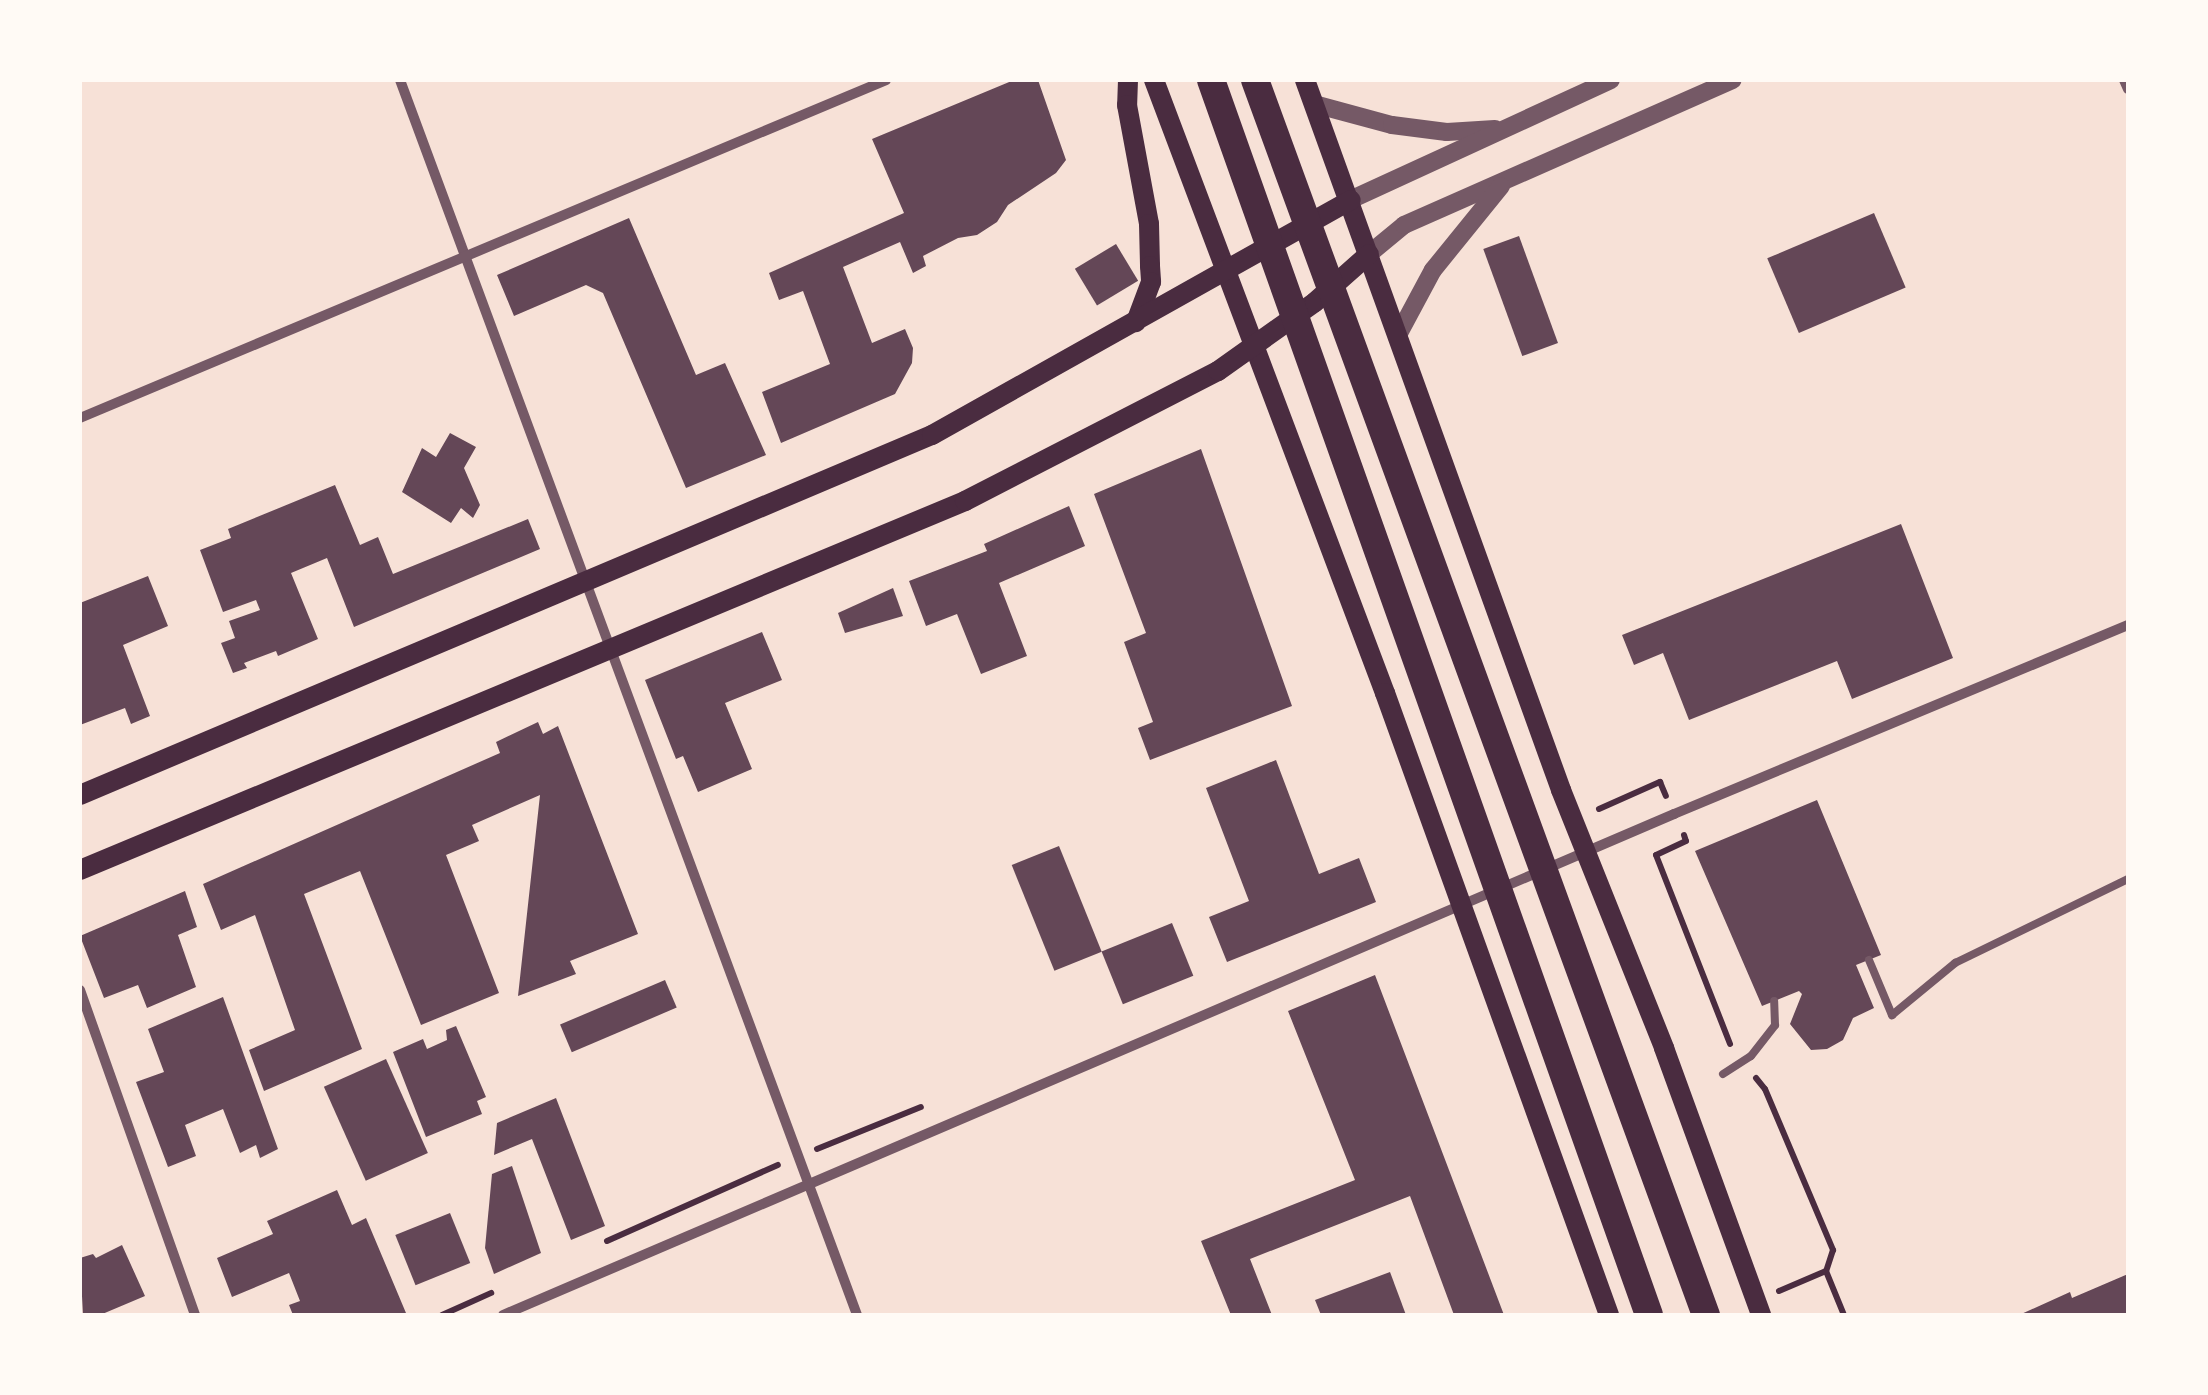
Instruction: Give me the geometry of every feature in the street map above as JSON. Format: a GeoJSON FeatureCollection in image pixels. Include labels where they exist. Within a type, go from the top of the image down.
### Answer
{"type":"FeatureCollection","features":[{"type":"Feature","properties":{"kind":"highway"},"geometry":{"type":"LineString","coordinates":[[1211,80],[1650,1315]]}},
{"type":"Feature","properties":{"kind":"highway"},"geometry":{"type":"LineString","coordinates":[[1255,80],[1706,1315]]}},
{"type":"Feature","properties":{"kind":"main road"},"geometry":{"type":"LineString","coordinates":[[1128,80],[1127,104],[1148,224],[1150,266],[1150,282],[1136,322]]}},
{"type":"Feature","properties":{"kind":"main road"},"geometry":{"type":"LineString","coordinates":[[1154,80],[1201,212],[1228,265],[1609,1315]]}},
{"type":"Feature","properties":{"kind":"main road"},"geometry":{"type":"LineString","coordinates":[[1306,80],[1573,820],[1761,1315]]}},
{"type":"Feature","properties":{"kind":"main road"},"geometry":{"type":"LineString","coordinates":[[80,795],[932,436],[1136,322],[1228,265],[1350,200]]}},
{"type":"Feature","properties":{"kind":"main road"},"geometry":{"type":"LineString","coordinates":[[80,870],[965,501],[1257,346],[1369,254]]}},
{"type":"Feature","properties":{"kind":"street"},"geometry":{"type":"LineString","coordinates":[[400,80],[858,1315]]}},
{"type":"Feature","properties":{"kind":"street"},"geometry":{"type":"LineString","coordinates":[[80,418],[886,80]]}},
{"type":"Feature","properties":{"kind":"street"},"geometry":{"type":"LineString","coordinates":[[1350,200],[1612,80]]}},
{"type":"Feature","properties":{"kind":"street"},"geometry":{"type":"LineString","coordinates":[[1369,254],[1404,225],[1732,80]]}},
{"type":"Feature","properties":{"kind":"street"},"geometry":{"type":"LineString","coordinates":[[2124,80],[2128,88]]}},
{"type":"Feature","properties":{"kind":"street"},"geometry":{"type":"LineString","coordinates":[[1314,104],[1392,125],[1447,132],[1505,128]]}},
{"type":"Feature","properties":{"kind":"street"},"geometry":{"type":"LineString","coordinates":[[1398,337],[1433,270],[1508,178]]}},
{"type":"Feature","properties":{"kind":"street"},"geometry":{"type":"LineString","coordinates":[[503,1315],[1674,814],[2128,625]]}},
{"type":"Feature","properties":{"kind":"street"},"geometry":{"type":"LineString","coordinates":[[80,990],[195,1315]]}},
{"type":"Feature","properties":{"kind":"lane"},"geometry":{"type":"LineString","coordinates":[[1869,960],[1892,1016],[1954,964],[2128,878]]}},
{"type":"Feature","properties":{"kind":"lane"},"geometry":{"type":"LineString","coordinates":[[1723,1074],[1750,1056],[1776,1025],[1774,1001]]}},
{"type":"Feature","properties":{"kind":"path"},"geometry":{"type":"LineString","coordinates":[[1573,820],[1660,782],[1674,814]]}},
{"type":"Feature","properties":{"kind":"building"},"geometry":{"type":"Polygon","coordinates":[[[1014,80],[1038,80],[1066,160],[1056,173],[1008,205],[997,222],[977,235],[958,238],[923,256],[926,266],[913,273],[900,242],[843,267],[872,343],[905,329],[913,348],[912,363],[895,394],[781,443],[762,392],[830,364],[803,291],[779,300],[769,273],[904,213],[872,139],[1014,80]]]}},
{"type":"Feature","properties":{"kind":"building"},"geometry":{"type":"Polygon","coordinates":[[[1874,213],[1906,288],[1799,333],[1767,258],[1874,213]]]}},
{"type":"Feature","properties":{"kind":"building"},"geometry":{"type":"Polygon","coordinates":[[[629,218],[696,375],[725,363],[766,455],[686,488],[603,293],[586,285],[514,316],[497,275],[629,218]]]}},
{"type":"Feature","properties":{"kind":"building"},"geometry":{"type":"Polygon","coordinates":[[[1519,236],[1558,343],[1522,356],[1483,249],[1519,236]]]}},
{"type":"Feature","properties":{"kind":"building"},"geometry":{"type":"Polygon","coordinates":[[[1116,244],[1138,281],[1097,306],[1075,269],[1116,244]]]}},
{"type":"Feature","properties":{"kind":"building"},"geometry":{"type":"Polygon","coordinates":[[[450,433],[476,447],[464,468],[480,505],[473,518],[461,508],[451,523],[402,492],[422,448],[436,457],[450,433]]]}},
{"type":"Feature","properties":{"kind":"building"},"geometry":{"type":"Polygon","coordinates":[[[1201,449],[1292,706],[1150,760],[1138,728],[1153,722],[1124,642],[1146,633],[1094,494],[1201,449]]]}},
{"type":"Feature","properties":{"kind":"building"},"geometry":{"type":"Polygon","coordinates":[[[335,485],[360,545],[378,537],[393,574],[528,519],[540,549],[354,627],[327,558],[291,573],[318,639],[278,656],[276,651],[244,663],[247,668],[233,673],[221,643],[235,638],[229,621],[260,610],[256,600],[223,612],[200,550],[231,538],[228,529],[335,485]]]}},
{"type":"Feature","properties":{"kind":"building"},"geometry":{"type":"Polygon","coordinates":[[[1069,506],[1085,546],[999,583],[1027,656],[981,674],[957,614],[926,626],[909,581],[987,551],[984,544],[1069,506]]]}},
{"type":"Feature","properties":{"kind":"building"},"geometry":{"type":"Polygon","coordinates":[[[1901,524],[1953,658],[1852,699],[1837,661],[1689,720],[1663,653],[1634,665],[1622,635],[1901,524]]]}},
{"type":"Feature","properties":{"kind":"building"},"geometry":{"type":"Polygon","coordinates":[[[148,576],[168,626],[123,645],[150,716],[131,724],[125,708],[80,725],[80,603],[148,576]]]}},
{"type":"Feature","properties":{"kind":"building"},"geometry":{"type":"Polygon","coordinates":[[[893,588],[903,616],[845,633],[838,613],[893,588]]]}},
{"type":"Feature","properties":{"kind":"building"},"geometry":{"type":"Polygon","coordinates":[[[762,632],[782,680],[725,703],[752,769],[698,792],[683,756],[676,759],[645,680],[762,632]]]}},
{"type":"Feature","properties":{"kind":"building"},"geometry":{"type":"Polygon","coordinates":[[[538,722],[543,734],[558,726],[638,934],[570,961],[576,974],[518,996],[540,795],[472,825],[479,841],[446,855],[499,993],[421,1025],[360,871],[304,894],[362,1049],[264,1091],[249,1050],[295,1030],[255,915],[221,930],[203,884],[500,753],[496,742],[538,722]]]}},
{"type":"Feature","properties":{"kind":"building"},"geometry":{"type":"Polygon","coordinates":[[[1276,760],[1319,874],[1359,858],[1376,902],[1227,962],[1209,917],[1249,901],[1206,788],[1276,760]]]}},
{"type":"Feature","properties":{"kind":"building"},"geometry":{"type":"Polygon","coordinates":[[[1817,800],[1881,955],[1856,965],[1874,1008],[1853,1018],[1843,1040],[1827,1049],[1811,1050],[1790,1024],[1802,994],[1799,991],[1762,1006],[1695,851],[1817,800]]]}},
{"type":"Feature","properties":{"kind":"building"},"geometry":{"type":"Polygon","coordinates":[[[1059,846],[1102,952],[1054,971],[1012,865],[1059,846]]]}},
{"type":"Feature","properties":{"kind":"building"},"geometry":{"type":"Polygon","coordinates":[[[185,891],[197,927],[178,935],[196,987],[147,1008],[138,985],[104,998],[80,936],[185,891]]]}},
{"type":"Feature","properties":{"kind":"building"},"geometry":{"type":"Polygon","coordinates":[[[1172,923],[1193,976],[1123,1004],[1102,951],[1172,923]]]}},
{"type":"Feature","properties":{"kind":"building"},"geometry":{"type":"Polygon","coordinates":[[[1375,975],[1504,1315],[1454,1315],[1410,1196],[1250,1259],[1272,1315],[1231,1315],[1201,1241],[1355,1180],[1288,1011],[1375,975]]]}},
{"type":"Feature","properties":{"kind":"building"},"geometry":{"type":"Polygon","coordinates":[[[665,980],[677,1008],[572,1052],[560,1025],[665,980]]]}},
{"type":"Feature","properties":{"kind":"building"},"geometry":{"type":"Polygon","coordinates":[[[223,997],[278,1149],[260,1158],[256,1145],[240,1153],[223,1109],[185,1125],[196,1156],[168,1167],[136,1082],[164,1072],[148,1029],[223,997]]]}},
{"type":"Feature","properties":{"kind":"building"},"geometry":{"type":"Polygon","coordinates":[[[456,1026],[486,1097],[477,1101],[482,1114],[426,1137],[393,1052],[423,1039],[427,1049],[447,1040],[446,1030],[456,1026]]]}},
{"type":"Feature","properties":{"kind":"building"},"geometry":{"type":"Polygon","coordinates":[[[386,1059],[428,1153],[366,1181],[324,1087],[386,1059]]]}},
{"type":"Feature","properties":{"kind":"building"},"geometry":{"type":"Polygon","coordinates":[[[556,1098],[605,1226],[571,1240],[532,1139],[494,1155],[497,1123],[556,1098]]]}},
{"type":"Feature","properties":{"kind":"building"},"geometry":{"type":"Polygon","coordinates":[[[512,1166],[541,1253],[494,1274],[485,1248],[492,1174],[512,1166]]]}},
{"type":"Feature","properties":{"kind":"building"},"geometry":{"type":"Polygon","coordinates":[[[337,1190],[352,1225],[366,1218],[406,1313],[293,1315],[289,1305],[300,1301],[289,1273],[232,1297],[217,1258],[273,1234],[267,1221],[337,1190]]]}},
{"type":"Feature","properties":{"kind":"building"},"geometry":{"type":"Polygon","coordinates":[[[450,1213],[470,1263],[416,1285],[395,1235],[450,1213]]]}},
{"type":"Feature","properties":{"kind":"building"},"geometry":{"type":"Polygon","coordinates":[[[122,1245],[145,1296],[100,1315],[83,1315],[80,1258],[93,1254],[96,1258],[122,1245]]]}},
{"type":"Feature","properties":{"kind":"building"},"geometry":{"type":"Polygon","coordinates":[[[1390,1272],[1406,1315],[1321,1315],[1315,1300],[1390,1272]]]}},
{"type":"Feature","properties":{"kind":"building"},"geometry":{"type":"Polygon","coordinates":[[[2128,1274],[2128,1315],[2019,1315],[2070,1292],[2072,1298],[2128,1274]]]}}]}
